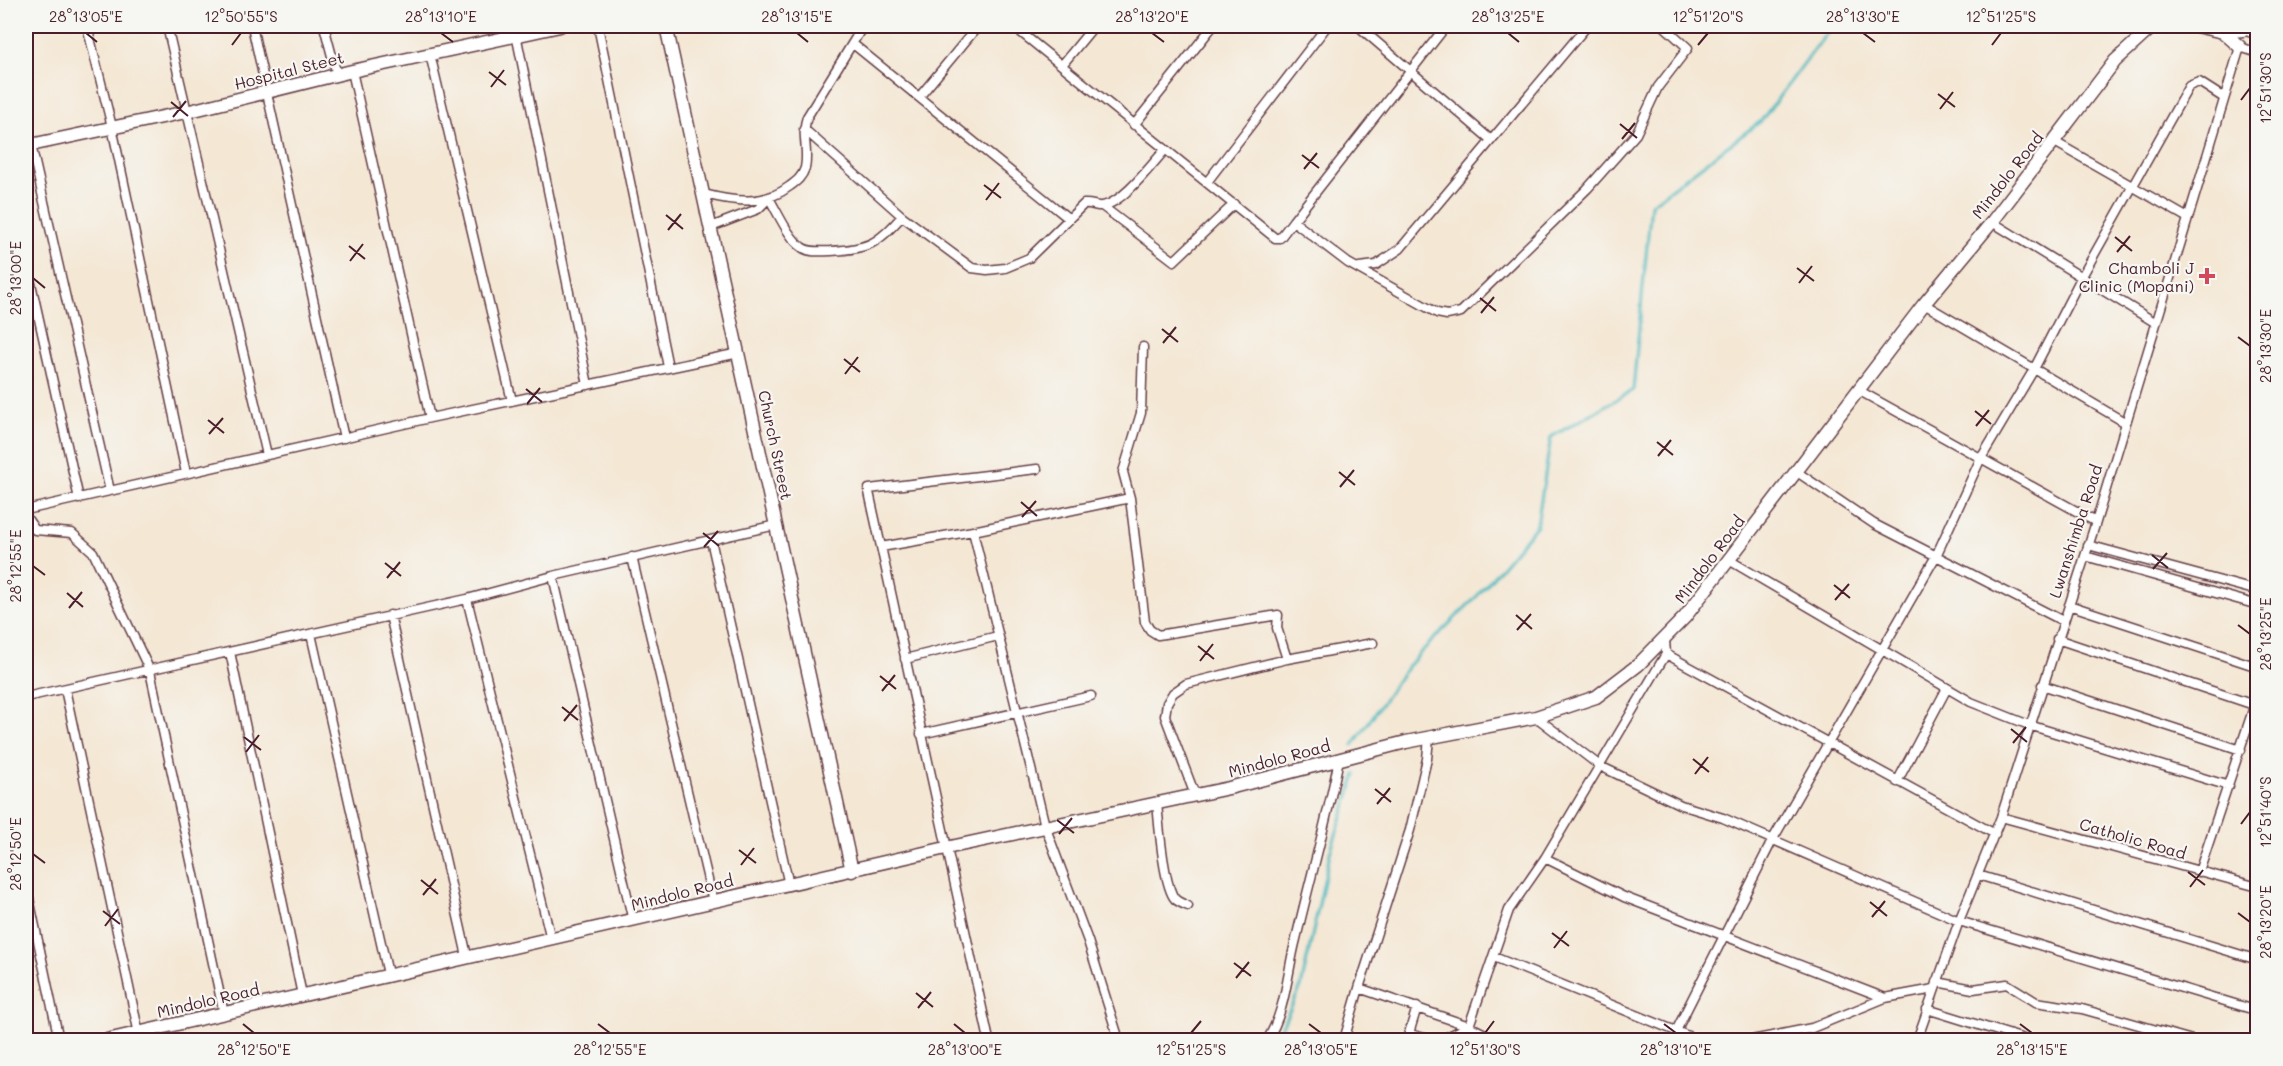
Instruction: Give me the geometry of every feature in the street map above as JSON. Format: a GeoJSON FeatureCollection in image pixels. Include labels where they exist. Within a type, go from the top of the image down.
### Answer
{"type":"FeatureCollection","features":[{"type":"Feature","properties":{"kind":"street"},"geometry":{"type":"LineString","coordinates":[[87,26],[112,127],[186,473]]}},
{"type":"Feature","properties":{"kind":"street"},"geometry":{"type":"LineString","coordinates":[[167,26],[267,455]]}},
{"type":"Feature","properties":{"kind":"street"},"geometry":{"type":"LineString","coordinates":[[252,26],[344,438]]}},
{"type":"Feature","properties":{"kind":"street"},"geometry":{"type":"LineString","coordinates":[[324,26],[338,75]]}},
{"type":"Feature","properties":{"kind":"street","name":"Hospital Steet"},"geometry":{"type":"LineString","coordinates":[[28,145],[186,112],[352,71],[560,26]]}},
{"type":"Feature","properties":{"kind":"street"},"geometry":{"type":"LineString","coordinates":[[598,26],[668,367]]}},
{"type":"Feature","properties":{"kind":"street","name":"Church Street"},"geometry":{"type":"LineString","coordinates":[[666,26],[852,871]]}},
{"type":"Feature","properties":{"kind":"street"},"geometry":{"type":"LineString","coordinates":[[711,228],[758,209],[768,198],[799,179],[804,171],[804,129],[807,117],[863,26]]}},
{"type":"Feature","properties":{"kind":"street"},"geometry":{"type":"LineString","coordinates":[[920,96],[978,26]]}},
{"type":"Feature","properties":{"kind":"street"},"geometry":{"type":"LineString","coordinates":[[1013,26],[1278,239],[1446,26]]}},
{"type":"Feature","properties":{"kind":"street"},"geometry":{"type":"LineString","coordinates":[[1062,65],[1094,26]]}},
{"type":"Feature","properties":{"kind":"street"},"geometry":{"type":"LineString","coordinates":[[1134,125],[1213,26]]}},
{"type":"Feature","properties":{"kind":"street"},"geometry":{"type":"LineString","coordinates":[[1207,182],[1327,26]]}},
{"type":"Feature","properties":{"kind":"street"},"geometry":{"type":"LineString","coordinates":[[1358,26],[1491,140]]}},
{"type":"Feature","properties":{"kind":"street"},"geometry":{"type":"LineString","coordinates":[[1358,267],[1376,265],[1400,249],[1587,26]]}},
{"type":"Feature","properties":{"kind":"street"},"geometry":{"type":"LineString","coordinates":[[1293,221],[1347,263],[1358,267],[1437,313],[1447,315],[1461,312],[1508,264],[1558,220],[1636,134],[1658,87],[1688,48],[1664,26]]}},
{"type":"Feature","properties":{"kind":"street","name":"Mindolo Road"},"geometry":{"type":"LineString","coordinates":[[106,1041],[467,956],[633,921],[1045,826],[1195,795],[1429,738],[1536,717],[1596,697],[1617,682],[1665,640],[2115,61],[2147,28],[2162,26]]}},
{"type":"Feature","properties":{"kind":"street"},"geometry":{"type":"LineString","coordinates":[[2196,26],[2223,32],[2244,28],[2258,35]]}},
{"type":"Feature","properties":{"kind":"street","name":"Lwanshimba Road"},"geometry":{"type":"LineString","coordinates":[[1917,1041],[1959,921],[2001,817],[2096,522],[2244,28]]}},
{"type":"Feature","properties":{"kind":"street"},"geometry":{"type":"LineString","coordinates":[[2223,32],[2240,47],[2258,53]]}},
{"type":"Feature","properties":{"kind":"street"},"geometry":{"type":"LineString","coordinates":[[516,34],[588,385]]}},
{"type":"Feature","properties":{"kind":"street"},"geometry":{"type":"LineString","coordinates":[[853,44],[1068,218]]}},
{"type":"Feature","properties":{"kind":"street"},"geometry":{"type":"LineString","coordinates":[[430,54],[512,400]]}},
{"type":"Feature","properties":{"kind":"street"},"geometry":{"type":"LineString","coordinates":[[352,71],[430,418]]}},
{"type":"Feature","properties":{"kind":"street"},"geometry":{"type":"LineString","coordinates":[[1676,1030],[1722,935],[1773,839],[1936,556],[1980,460],[2033,371],[2081,278],[2189,86],[2199,82],[2224,98]]}},
{"type":"Feature","properties":{"kind":"street"},"geometry":{"type":"LineString","coordinates":[[26,123],[28,145],[110,491]]}},
{"type":"Feature","properties":{"kind":"street"},"geometry":{"type":"LineString","coordinates":[[804,129],[902,216],[972,268],[987,270],[1005,268],[1029,258],[1084,204],[1102,206],[1114,201],[1131,187],[1165,150]]}},
{"type":"Feature","properties":{"kind":"street"},"geometry":{"type":"LineString","coordinates":[[2053,141],[2188,218]]}},
{"type":"Feature","properties":{"kind":"street"},"geometry":{"type":"LineString","coordinates":[[704,194],[734,201],[768,198]]}},
{"type":"Feature","properties":{"kind":"street"},"geometry":{"type":"LineString","coordinates":[[768,198],[797,243],[809,250],[855,250],[869,246],[890,230],[902,216]]}},
{"type":"Feature","properties":{"kind":"street"},"geometry":{"type":"LineString","coordinates":[[1102,206],[1174,261],[1234,204]]}},
{"type":"Feature","properties":{"kind":"street"},"geometry":{"type":"LineString","coordinates":[[1992,222],[2156,323]]}},
{"type":"Feature","properties":{"kind":"street"},"geometry":{"type":"LineString","coordinates":[[26,261],[79,498]]}},
{"type":"Feature","properties":{"kind":"street"},"geometry":{"type":"LineString","coordinates":[[1924,304],[2033,371],[2126,423]]}},
{"type":"Feature","properties":{"kind":"street"},"geometry":{"type":"LineString","coordinates":[[1143,347],[1141,413],[1123,472],[1130,498],[1146,622],[1150,630],[1158,635],[1278,615],[1277,628],[1287,659]]}},
{"type":"Feature","properties":{"kind":"street"},"geometry":{"type":"LineString","coordinates":[[26,510],[430,418],[739,353]]}},
{"type":"Feature","properties":{"kind":"street"},"geometry":{"type":"LineString","coordinates":[[1858,390],[1980,460],[2096,522]]}},
{"type":"Feature","properties":{"kind":"street"},"geometry":{"type":"LineString","coordinates":[[989,1041],[869,489],[1037,469]]}},
{"type":"Feature","properties":{"kind":"street"},"geometry":{"type":"LineString","coordinates":[[1797,472],[1852,511],[2063,621]]}},
{"type":"Feature","properties":{"kind":"street"},"geometry":{"type":"LineString","coordinates":[[881,547],[974,531],[1130,498]]}},
{"type":"Feature","properties":{"kind":"street"},"geometry":{"type":"LineString","coordinates":[[26,517],[35,530],[72,532],[93,552],[150,671],[224,1014]]}},
{"type":"Feature","properties":{"kind":"street"},"geometry":{"type":"LineString","coordinates":[[26,697],[467,599],[632,557],[776,525]]}},
{"type":"Feature","properties":{"kind":"street"},"geometry":{"type":"LineString","coordinates":[[974,531],[1045,826],[1088,941],[1119,1041]]}},
{"type":"Feature","properties":{"kind":"street"},"geometry":{"type":"LineString","coordinates":[[711,540],[789,885]]}},
{"type":"Feature","properties":{"kind":"street"},"geometry":{"type":"LineString","coordinates":[[2088,545],[2258,591]]}},
{"type":"Feature","properties":{"kind":"street"},"geometry":{"type":"LineString","coordinates":[[2085,556],[2258,605]]}},
{"type":"Feature","properties":{"kind":"street"},"geometry":{"type":"LineString","coordinates":[[632,557],[712,901]]}},
{"type":"Feature","properties":{"kind":"street"},"geometry":{"type":"LineString","coordinates":[[1729,560],[1882,648],[1946,690],[2029,725],[2229,786]]}},
{"type":"Feature","properties":{"kind":"street"},"geometry":{"type":"LineString","coordinates":[[553,576],[633,921]]}},
{"type":"Feature","properties":{"kind":"street"},"geometry":{"type":"LineString","coordinates":[[467,599],[551,939]]}},
{"type":"Feature","properties":{"kind":"street"},"geometry":{"type":"LineString","coordinates":[[2069,604],[2258,668]]}},
{"type":"Feature","properties":{"kind":"street"},"geometry":{"type":"LineString","coordinates":[[390,615],[467,956]]}},
{"type":"Feature","properties":{"kind":"street"},"geometry":{"type":"LineString","coordinates":[[311,634],[388,974]]}},
{"type":"Feature","properties":{"kind":"street"},"geometry":{"type":"LineString","coordinates":[[905,659],[998,636]]}},
{"type":"Feature","properties":{"kind":"street"},"geometry":{"type":"LineString","coordinates":[[2057,639],[2254,705]]}},
{"type":"Feature","properties":{"kind":"street"},"geometry":{"type":"LineString","coordinates":[[1442,1041],[1469,1026],[1509,910],[1545,858],[1666,654],[1665,640]]}},
{"type":"Feature","properties":{"kind":"street"},"geometry":{"type":"LineString","coordinates":[[1195,795],[1165,716],[1167,703],[1173,693],[1186,684],[1287,659],[1373,643]]}},
{"type":"Feature","properties":{"kind":"street"},"geometry":{"type":"LineString","coordinates":[[230,652],[302,995]]}},
{"type":"Feature","properties":{"kind":"street"},"geometry":{"type":"LineString","coordinates":[[1666,654],[1995,834]]}},
{"type":"Feature","properties":{"kind":"street"},"geometry":{"type":"LineString","coordinates":[[2042,685],[2241,750]]}},
{"type":"Feature","properties":{"kind":"street"},"geometry":{"type":"LineString","coordinates":[[65,689],[139,1034]]}},
{"type":"Feature","properties":{"kind":"street"},"geometry":{"type":"LineString","coordinates":[[1897,782],[1946,690]]}},
{"type":"Feature","properties":{"kind":"street"},"geometry":{"type":"LineString","coordinates":[[2199,872],[2258,694]]}},
{"type":"Feature","properties":{"kind":"street"},"geometry":{"type":"LineString","coordinates":[[921,734],[1091,696]]}},
{"type":"Feature","properties":{"kind":"street"},"geometry":{"type":"LineString","coordinates":[[1536,717],[1600,766],[1681,805],[1723,818],[1959,921],[2258,1011]]}},
{"type":"Feature","properties":{"kind":"street"},"geometry":{"type":"LineString","coordinates":[[1344,1041],[1410,830],[1427,759],[1429,738]]}},
{"type":"Feature","properties":{"kind":"street"},"geometry":{"type":"LineString","coordinates":[[1267,1041],[1278,1023],[1339,759]]}},
{"type":"Feature","properties":{"kind":"street"},"geometry":{"type":"LineString","coordinates":[[1157,803],[1165,868],[1172,894],[1176,900],[1188,906]]}},
{"type":"Feature","properties":{"kind":"street","name":"Catholic Road"},"geometry":{"type":"LineString","coordinates":[[2001,817],[2258,887]]}},
{"type":"Feature","properties":{"kind":"street"},"geometry":{"type":"LineString","coordinates":[[1545,858],[1624,897],[1885,998]]}},
{"type":"Feature","properties":{"kind":"street"},"geometry":{"type":"LineString","coordinates":[[1978,875],[2258,960]]}},
{"type":"Feature","properties":{"kind":"street"},"geometry":{"type":"LineString","coordinates":[[26,884],[59,1041]]}},
{"type":"Feature","properties":{"kind":"street"},"geometry":{"type":"LineString","coordinates":[[1494,957],[1698,1041]]}},
{"type":"Feature","properties":{"kind":"street"},"geometry":{"type":"LineString","coordinates":[[1752,1041],[1812,1028],[1885,998],[1935,986],[1973,989],[2007,984],[2036,1002],[2082,1009],[2192,1041]]}},
{"type":"Feature","properties":{"kind":"street"},"geometry":{"type":"LineString","coordinates":[[1359,988],[1469,1026],[1497,1041]]}},
{"type":"Feature","properties":{"kind":"street"},"geometry":{"type":"LineString","coordinates":[[1417,1007],[1408,1037],[1433,1041]]}},
{"type":"Feature","properties":{"kind":"street"},"geometry":{"type":"LineString","coordinates":[[1927,1009],[2026,1041]]}},
{"type":"Feature","properties":{"kind":"waterway"},"geometry":{"type":"LineString","coordinates":[[1353,745],[1402,674],[1478,595],[1537,525],[1551,437],[1633,390],[1651,204],[1761,121],[1832,26]]}},
{"type":"Feature","properties":{"kind":"waterway"},"geometry":{"type":"LineString","coordinates":[[1275,1040],[1301,987],[1330,853],[1356,774]]}},
{"type":"Feature","properties":{"kind":"place","name":"Chamboli J Clinic (Mopani)"},"geometry":{"type":"Point","coordinates":[2207,276]}}]}
